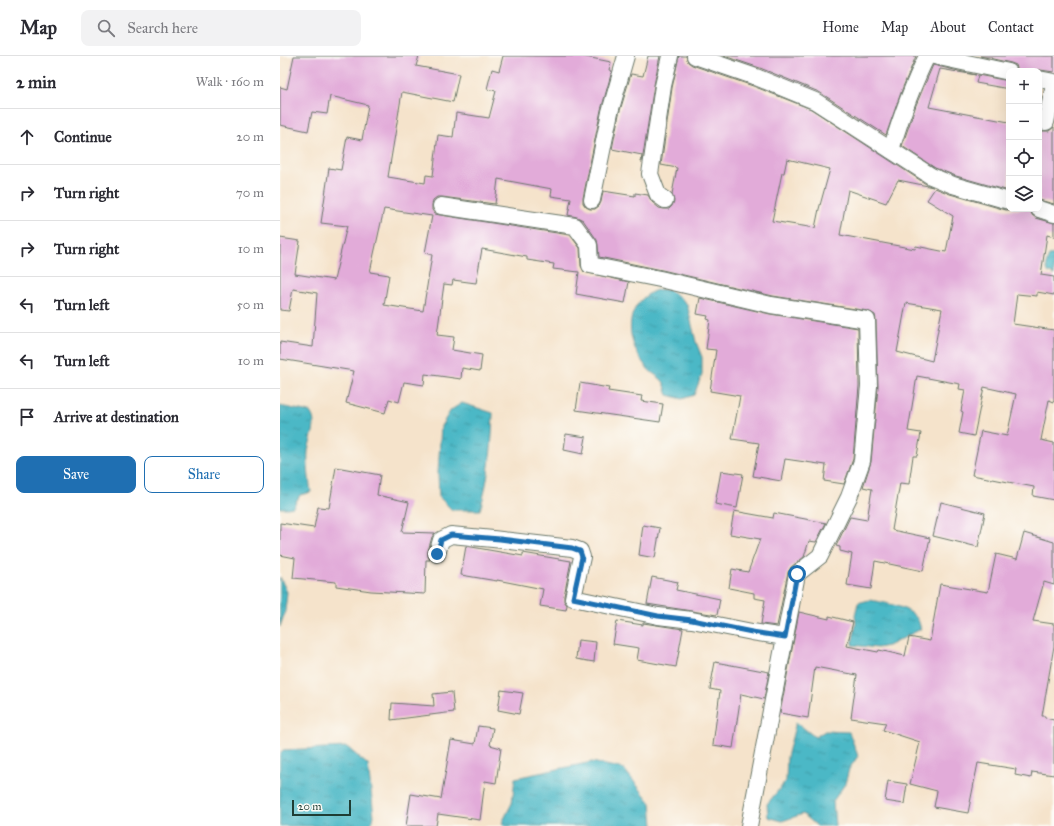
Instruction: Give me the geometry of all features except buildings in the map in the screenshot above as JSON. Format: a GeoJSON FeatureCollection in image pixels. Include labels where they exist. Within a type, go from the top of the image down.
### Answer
{"type":"FeatureCollection","features":[{"type":"Feature","properties":{"kind":"street"},"geometry":{"type":"LineString","coordinates":[[592,200],[610,112],[626,56]]}},
{"type":"Feature","properties":{"kind":"street"},"geometry":{"type":"LineString","coordinates":[[665,200],[658,195],[650,174],[663,86],[670,56]]}},
{"type":"Feature","properties":{"kind":"street"},"geometry":{"type":"LineString","coordinates":[[695,56],[756,77],[815,102],[931,176],[959,187],[1006,200]]}},
{"type":"Feature","properties":{"kind":"street"},"geometry":{"type":"LineString","coordinates":[[891,150],[915,80],[927,56]]}},
{"type":"Feature","properties":{"kind":"street"},"geometry":{"type":"LineString","coordinates":[[934,56],[1006,71]]}},
{"type":"Feature","properties":{"kind":"street"},"geometry":{"type":"LineString","coordinates":[[1042,80],[1054,83],[1046,122],[1042,121]]}},
{"type":"Feature","properties":{"kind":"street"},"geometry":{"type":"LineString","coordinates":[[441,206],[575,226],[589,245],[590,264],[771,305],[867,320],[868,386],[862,461],[849,497],[820,556],[797,574],[749,826]]}},
{"type":"Feature","properties":{"kind":"street"},"geometry":{"type":"LineString","coordinates":[[1042,210],[1054,214]]}},
{"type":"Feature","properties":{"kind":"street"},"geometry":{"type":"LineString","coordinates":[[437,554],[441,540],[451,535],[500,539],[572,548],[580,551],[582,557],[573,598],[658,616],[692,620],[785,637]]}},
{"type":"Feature","properties":{"kind":"water"},"geometry":{"type":"Polygon","coordinates":[[[1054,255],[1054,275],[1048,272],[1047,260],[1049,256],[1054,255]]]}},
{"type":"Feature","properties":{"kind":"water"},"geometry":{"type":"Polygon","coordinates":[[[661,289],[669,290],[687,304],[696,342],[702,357],[702,374],[694,395],[682,399],[668,395],[663,381],[648,369],[641,360],[632,341],[631,321],[634,311],[647,295],[661,289]]]}},
{"type":"Feature","properties":{"kind":"water"},"geometry":{"type":"Polygon","coordinates":[[[462,403],[493,413],[490,462],[480,510],[452,510],[439,497],[438,473],[441,426],[451,410],[462,403]]]}},
{"type":"Feature","properties":{"kind":"water"},"geometry":{"type":"Polygon","coordinates":[[[280,406],[310,412],[314,421],[308,451],[308,472],[311,492],[300,495],[293,507],[287,508],[280,508],[280,406]]]}},
{"type":"Feature","properties":{"kind":"water"},"geometry":{"type":"Polygon","coordinates":[[[280,577],[287,592],[285,611],[280,627],[280,577]]]}},
{"type":"Feature","properties":{"kind":"water"},"geometry":{"type":"Polygon","coordinates":[[[869,600],[903,608],[914,615],[918,620],[921,629],[888,646],[877,648],[852,645],[856,624],[855,615],[858,603],[869,600]]]}},
{"type":"Feature","properties":{"kind":"water"},"geometry":{"type":"Polygon","coordinates":[[[796,722],[815,737],[825,731],[849,732],[858,756],[849,769],[845,784],[833,801],[835,826],[817,826],[803,814],[782,821],[768,817],[767,804],[786,781],[787,757],[796,722]]]}},
{"type":"Feature","properties":{"kind":"water"},"geometry":{"type":"Polygon","coordinates":[[[347,747],[368,765],[374,816],[370,826],[280,826],[280,755],[283,750],[347,747]]]}},
{"type":"Feature","properties":{"kind":"water"},"geometry":{"type":"Polygon","coordinates":[[[592,762],[624,769],[651,803],[653,826],[505,826],[502,823],[512,803],[515,778],[592,762]]]}},
{"type":"Feature","properties":{"kind":"route"},"geometry":{"type":"LineString","coordinates":[[437,554],[441,540],[451,535],[500,539],[572,548],[580,551],[582,557],[573,598],[658,616],[692,620],[785,637],[797,574]]}}]}
